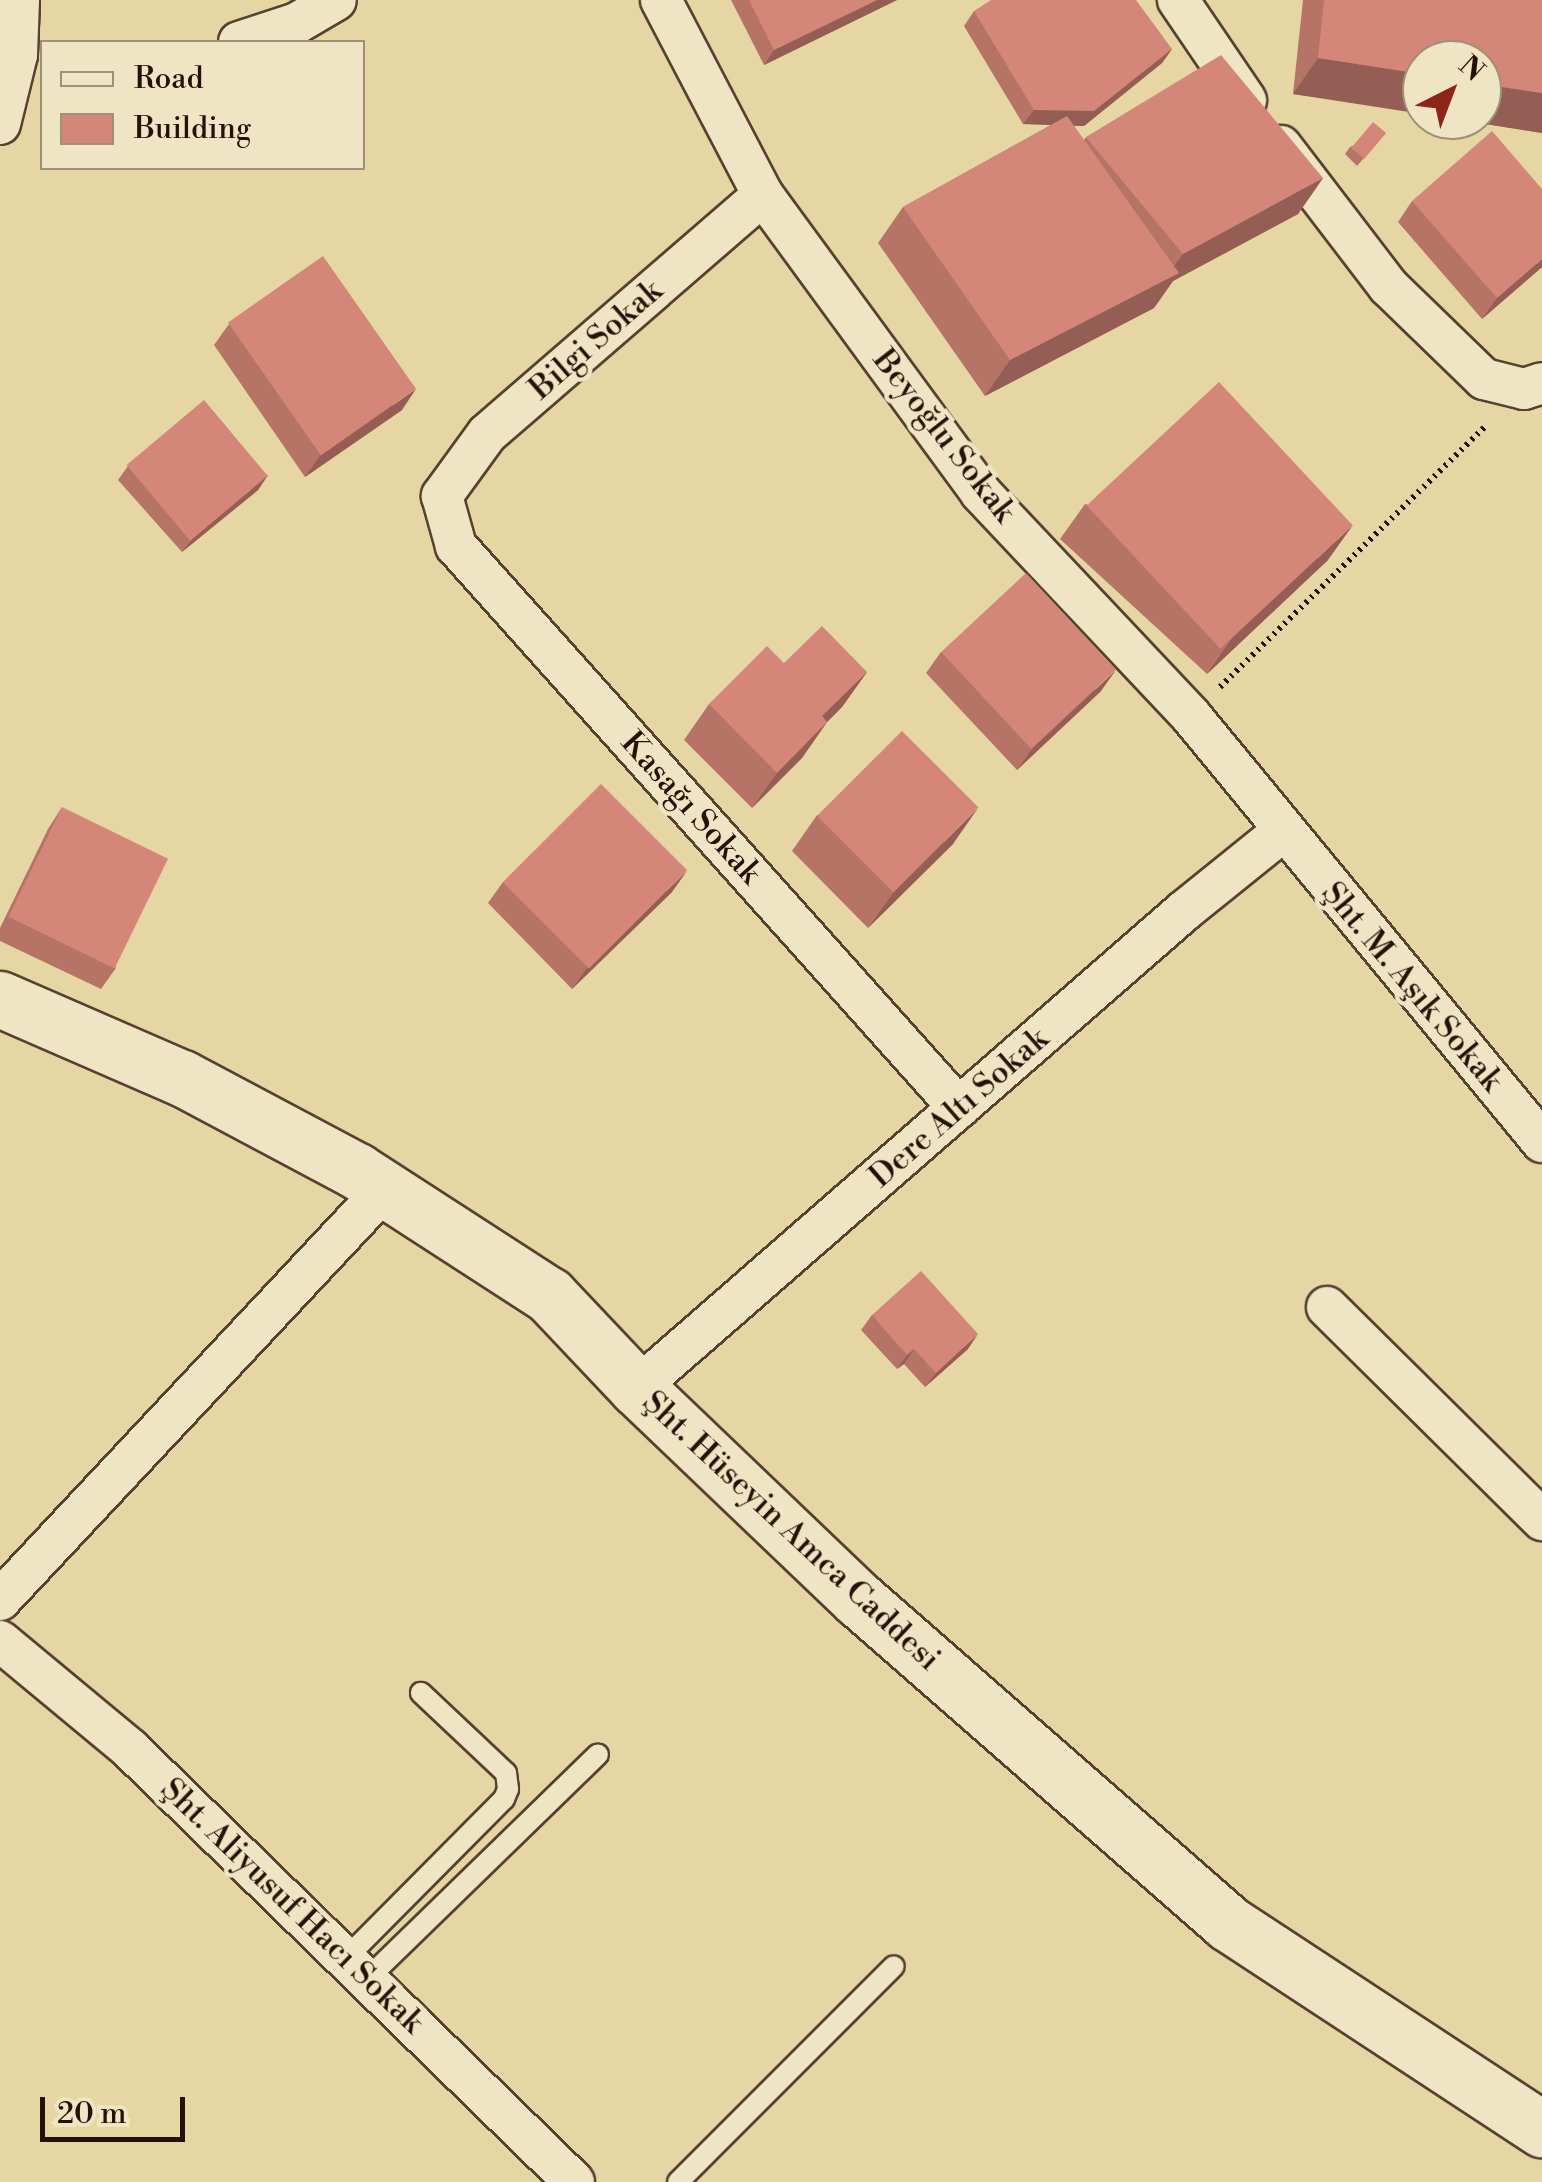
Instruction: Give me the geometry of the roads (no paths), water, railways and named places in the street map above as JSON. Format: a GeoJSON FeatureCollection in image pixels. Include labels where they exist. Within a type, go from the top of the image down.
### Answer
{"type":"FeatureCollection","features":[{"type":"Feature","properties":{"kind":"street"},"geometry":{"type":"LineString","coordinates":[[0,124],[30,55],[18,0]]}},
{"type":"Feature","properties":{"kind":"street"},"geometry":{"type":"LineString","coordinates":[[245,40],[297,23],[336,0]]}},
{"type":"Feature","properties":{"kind":"street","name":"Beyoğlu Sokak"},"geometry":{"type":"LineString","coordinates":[[660,0],[763,195],[981,493],[1191,716],[1282,832]]}},
{"type":"Feature","properties":{"kind":"street"},"geometry":{"type":"LineString","coordinates":[[1178,0],[1260,118],[1388,286],[1484,378],[1533,386]]}},
{"type":"Feature","properties":{"kind":"street","name":"Bilgi Sokak"},"geometry":{"type":"LineString","coordinates":[[442,496],[487,434],[763,195]]}},
{"type":"Feature","properties":{"kind":"street","name":"Kasağı Sokak"},"geometry":{"type":"LineString","coordinates":[[442,496],[456,546],[959,1108]]}},
{"type":"Feature","properties":{"kind":"street","name":"Dere Altı Sokak"},"geometry":{"type":"LineString","coordinates":[[637,1388],[1184,911],[1282,832]]}},
{"type":"Feature","properties":{"kind":"street","name":"Şht. M. Aşık Sokak"},"geometry":{"type":"LineString","coordinates":[[1282,832],[1542,1142]]}},
{"type":"Feature","properties":{"kind":"street","name":"Şht. Hüseyin Amca Caddesi"},"geometry":{"type":"LineString","coordinates":[[0,1000],[182,1078],[386,1189],[549,1295],[637,1388],[858,1598],[1228,1923],[1542,2129]]}},
{"type":"Feature","properties":{"kind":"street"},"geometry":{"type":"LineString","coordinates":[[0,1600],[386,1189]]}},
{"type":"Feature","properties":{"kind":"street"},"geometry":{"type":"LineString","coordinates":[[1328,1307],[1542,1520]]}},
{"type":"Feature","properties":{"kind":"street","name":"Şht. Aliyusuf Hacı Sokak"},"geometry":{"type":"LineString","coordinates":[[0,1641],[130,1749],[574,2182]]}},
{"type":"Feature","properties":{"kind":"lane"},"geometry":{"type":"LineString","coordinates":[[356,1969],[504,1799],[508,1789],[506,1773],[421,1694]]}},
{"type":"Feature","properties":{"kind":"lane"},"geometry":{"type":"LineString","coordinates":[[356,1969],[598,1754]]}},
{"type":"Feature","properties":{"kind":"lane"},"geometry":{"type":"LineString","coordinates":[[678,2182],[894,1966]]}}]}
